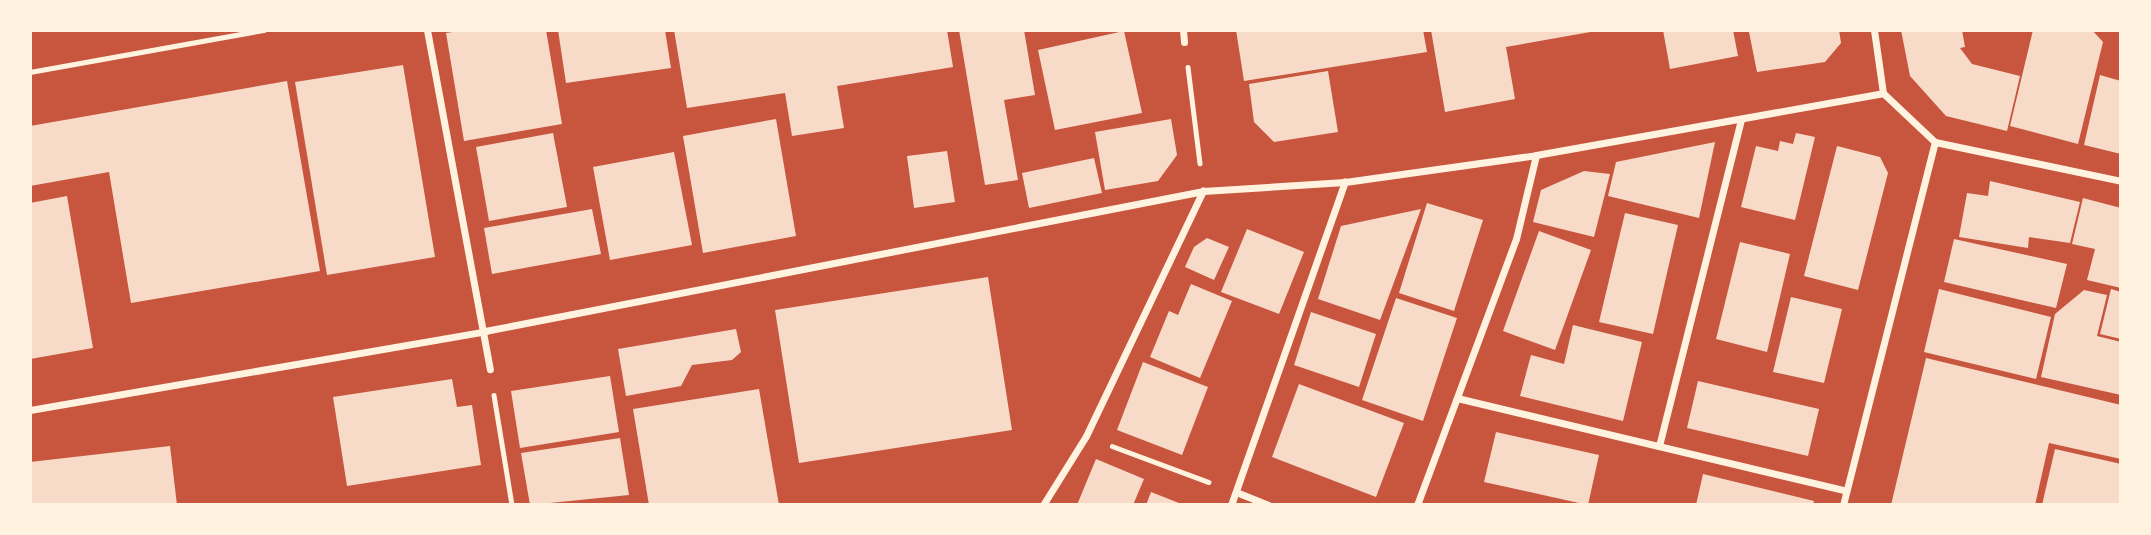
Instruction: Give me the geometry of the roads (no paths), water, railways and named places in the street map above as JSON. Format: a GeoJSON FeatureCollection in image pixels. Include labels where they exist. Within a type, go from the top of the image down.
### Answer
{"type":"FeatureCollection","features":[{"type":"Feature","properties":{"kind":"street"},"geometry":{"type":"LineString","coordinates":[[427,30],[490,369]]}},
{"type":"Feature","properties":{"kind":"street"},"geometry":{"type":"LineString","coordinates":[[1183,30],[1184,42]]}},
{"type":"Feature","properties":{"kind":"street"},"geometry":{"type":"LineString","coordinates":[[1874,30],[1883,93],[1935,142],[2121,181]]}},
{"type":"Feature","properties":{"kind":"street"},"geometry":{"type":"LineString","coordinates":[[30,410],[485,331],[1203,191],[1345,182],[1536,155],[1883,93]]}},
{"type":"Feature","properties":{"kind":"street"},"geometry":{"type":"LineString","coordinates":[[1659,446],[1741,120]]}},
{"type":"Feature","properties":{"kind":"street"},"geometry":{"type":"LineString","coordinates":[[1843,505],[1935,142]]}},
{"type":"Feature","properties":{"kind":"street"},"geometry":{"type":"LineString","coordinates":[[1417,505],[1516,239],[1536,155]]}},
{"type":"Feature","properties":{"kind":"street"},"geometry":{"type":"LineString","coordinates":[[1231,505],[1345,182]]}},
{"type":"Feature","properties":{"kind":"street"},"geometry":{"type":"LineString","coordinates":[[1042,505],[1086,436],[1203,191]]}},
{"type":"Feature","properties":{"kind":"street"},"geometry":{"type":"LineString","coordinates":[[1457,398],[1846,491]]}},
{"type":"Feature","properties":{"kind":"street"},"geometry":{"type":"LineString","coordinates":[[1236,492],[1269,505]]}}]}
